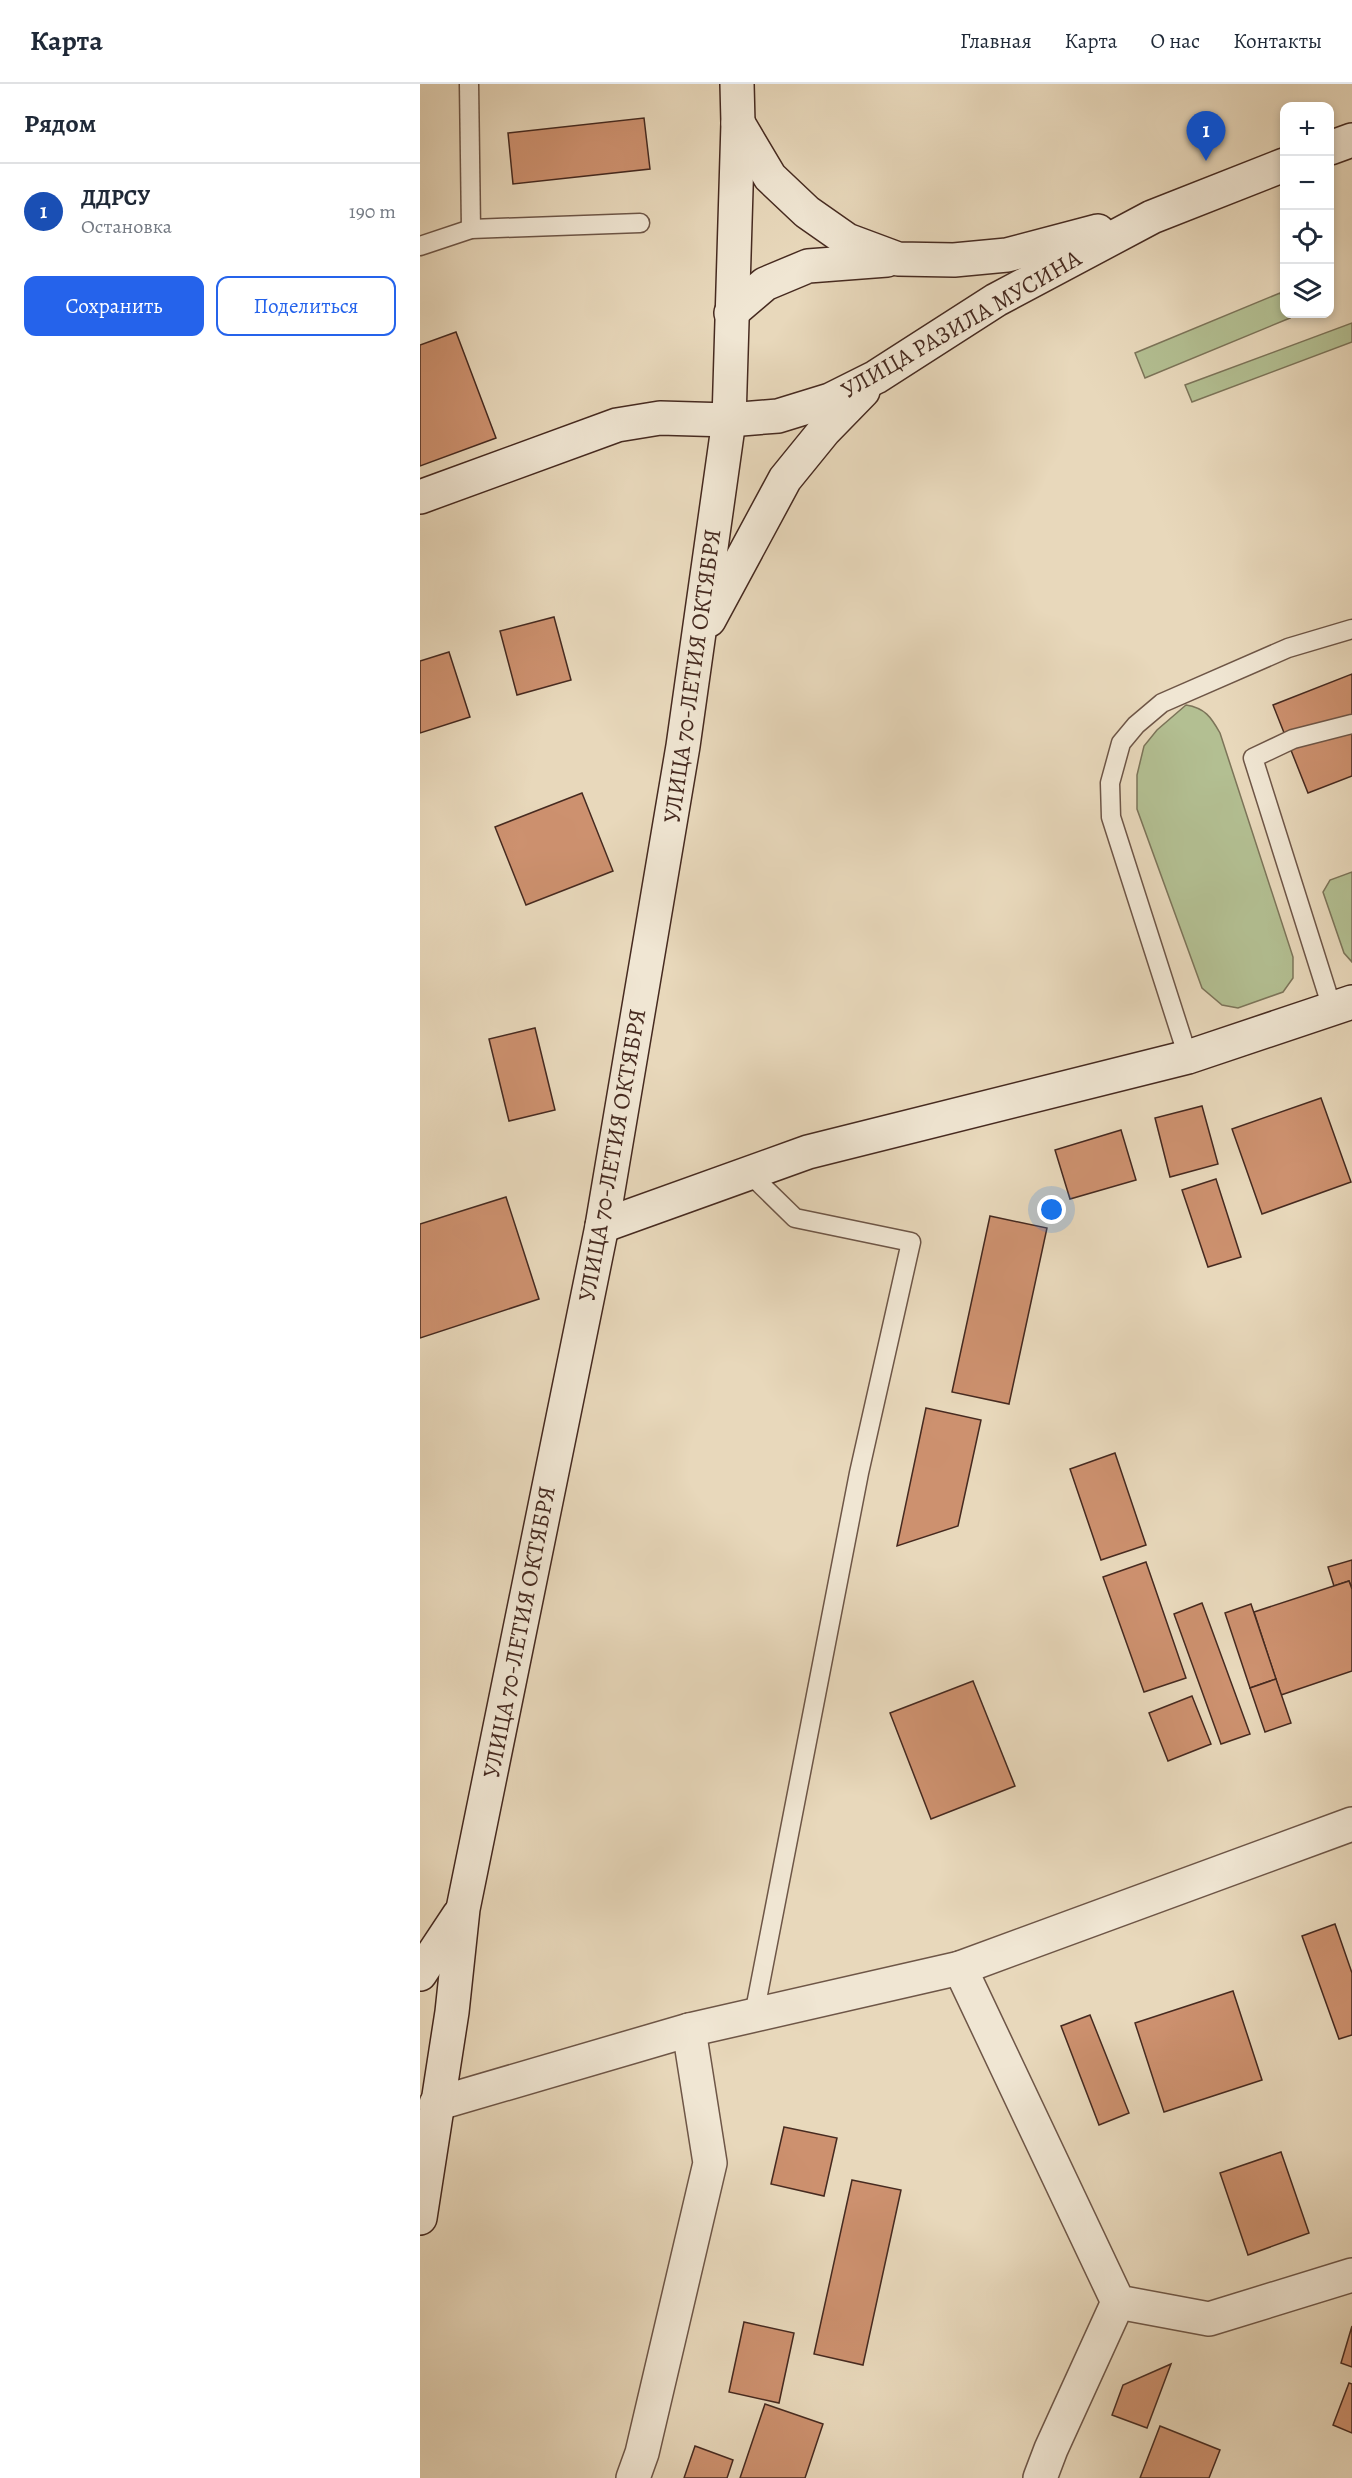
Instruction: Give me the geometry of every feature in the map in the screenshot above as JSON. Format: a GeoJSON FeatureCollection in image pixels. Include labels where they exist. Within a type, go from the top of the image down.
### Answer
{"type":"FeatureCollection","features":[{"type":"Feature","properties":{"kind":"main road","name":"УЛИЦА 70-ЛЕТИЯ ОКТЯБРЯ"},"geometry":{"type":"LineString","coordinates":[[421,2210],[452,2012],[463,1909],[602,1226],[683,746],[729,420],[738,123],[737,84]]}},
{"type":"Feature","properties":{"kind":"main road"},"geometry":{"type":"LineString","coordinates":[[738,123],[770,177],[807,212],[847,240],[898,259]]}},
{"type":"Feature","properties":{"kind":"main road"},"geometry":{"type":"LineString","coordinates":[[1334,146],[1352,140]]}},
{"type":"Feature","properties":{"kind":"main road","name":"УЛИЦА РАЗИЛА МУСИНА"},"geometry":{"type":"LineString","coordinates":[[420,497],[617,425],[660,418],[729,420],[778,417],[830,400],[876,377],[996,300],[1152,217],[1280,167]]}},
{"type":"Feature","properties":{"kind":"main road"},"geometry":{"type":"LineString","coordinates":[[731,313],[765,284],[808,266],[898,259],[954,260],[1007,255],[1152,217]]}},
{"type":"Feature","properties":{"kind":"main road"},"geometry":{"type":"LineString","coordinates":[[698,640],[785,479],[824,431],[876,377]]}},
{"type":"Feature","properties":{"kind":"main road"},"geometry":{"type":"LineString","coordinates":[[602,1226],[808,1152],[1188,1057],[1342,1005]]}},
{"type":"Feature","properties":{"kind":"main road"},"geometry":{"type":"LineString","coordinates":[[436,2104],[689,2030],[960,1968],[1352,1824]]}},
{"type":"Feature","properties":{"kind":"main road"},"geometry":{"type":"LineString","coordinates":[[420,1974],[463,1909]]}},
{"type":"Feature","properties":{"kind":"main road"},"geometry":{"type":"LineString","coordinates":[[960,1968],[1118,2302],[1040,2478]]}},
{"type":"Feature","properties":{"kind":"main road"},"geometry":{"type":"LineString","coordinates":[[633,2478],[642,2453],[710,2163],[689,2030]]}},
{"type":"Feature","properties":{"kind":"main road"},"geometry":{"type":"LineString","coordinates":[[1118,2302],[1209,2319],[1352,2275]]}},
{"type":"Feature","properties":{"kind":"lane"},"geometry":{"type":"LineString","coordinates":[[470,84],[471,229]]}},
{"type":"Feature","properties":{"kind":"lane"},"geometry":{"type":"LineString","coordinates":[[420,246],[471,229],[640,222]]}},
{"type":"Feature","properties":{"kind":"lane"},"geometry":{"type":"LineString","coordinates":[[1188,1057],[1111,817],[1110,783],[1121,743],[1136,725],[1162,703],[1288,648],[1352,629]]}},
{"type":"Feature","properties":{"kind":"lane"},"geometry":{"type":"LineString","coordinates":[[1342,1005],[1253,758],[1293,740],[1352,723]]}},
{"type":"Feature","properties":{"kind":"lane"},"geometry":{"type":"LineString","coordinates":[[749,1173],[795,1218],[911,1242],[860,1473],[754,2015]]}},
{"type":"Feature","properties":{"kind":"green space"},"geometry":{"type":"Polygon","coordinates":[[[1280,293],[1280,318],[1290,318],[1145,378],[1135,353],[1280,293]]]}},
{"type":"Feature","properties":{"kind":"green space"},"geometry":{"type":"Polygon","coordinates":[[[1352,323],[1352,342],[1192,402],[1185,385],[1352,323]]]}},
{"type":"Feature","properties":{"kind":"green space"},"geometry":{"type":"Polygon","coordinates":[[[1186,705],[1198,708],[1207,714],[1220,733],[1293,957],[1293,978],[1283,992],[1238,1008],[1222,1005],[1202,988],[1137,809],[1137,775],[1144,746],[1157,730],[1186,705]]]}},
{"type":"Feature","properties":{"kind":"green space"},"geometry":{"type":"Polygon","coordinates":[[[1352,872],[1352,962],[1344,953],[1323,892],[1330,880],[1352,872]]]}},
{"type":"Feature","properties":{"kind":"building"},"geometry":{"type":"Polygon","coordinates":[[[644,118],[650,169],[513,184],[508,133],[644,118]]]}},
{"type":"Feature","properties":{"kind":"building"},"geometry":{"type":"Polygon","coordinates":[[[456,332],[496,438],[420,466],[420,345],[456,332]]]}},
{"type":"Feature","properties":{"kind":"building"},"geometry":{"type":"Polygon","coordinates":[[[554,617],[571,680],[517,695],[500,631],[554,617]]]}},
{"type":"Feature","properties":{"kind":"building"},"geometry":{"type":"Polygon","coordinates":[[[449,652],[470,717],[420,733],[420,661],[449,652]]]}},
{"type":"Feature","properties":{"kind":"building"},"geometry":{"type":"Polygon","coordinates":[[[1352,674],[1352,776],[1308,793],[1273,705],[1352,674]]]}},
{"type":"Feature","properties":{"kind":"building"},"geometry":{"type":"Polygon","coordinates":[[[582,793],[613,871],[526,905],[495,827],[582,793]]]}},
{"type":"Feature","properties":{"kind":"building"},"geometry":{"type":"Polygon","coordinates":[[[535,1028],[555,1110],[509,1121],[489,1039],[535,1028]]]}},
{"type":"Feature","properties":{"kind":"building"},"geometry":{"type":"Polygon","coordinates":[[[1321,1098],[1351,1182],[1262,1214],[1232,1129],[1321,1098]]]}},
{"type":"Feature","properties":{"kind":"building"},"geometry":{"type":"Polygon","coordinates":[[[1202,1106],[1218,1164],[1170,1177],[1155,1118],[1202,1106]]]}},
{"type":"Feature","properties":{"kind":"building"},"geometry":{"type":"Polygon","coordinates":[[[1121,1130],[1136,1180],[1070,1199],[1055,1150],[1121,1130]]]}},
{"type":"Feature","properties":{"kind":"building"},"geometry":{"type":"Polygon","coordinates":[[[1216,1179],[1241,1257],[1208,1267],[1182,1190],[1216,1179]]]}},
{"type":"Feature","properties":{"kind":"building"},"geometry":{"type":"Polygon","coordinates":[[[506,1197],[539,1299],[420,1338],[420,1224],[506,1197]]]}},
{"type":"Feature","properties":{"kind":"building"},"geometry":{"type":"Polygon","coordinates":[[[990,1216],[1047,1228],[1009,1404],[952,1392],[990,1216]]]}},
{"type":"Feature","properties":{"kind":"building"},"geometry":{"type":"Polygon","coordinates":[[[926,1408],[981,1420],[958,1526],[897,1546],[926,1408]]]}},
{"type":"Feature","properties":{"kind":"building"},"geometry":{"type":"Polygon","coordinates":[[[1115,1453],[1146,1545],[1101,1560],[1070,1469],[1115,1453]]]}},
{"type":"Feature","properties":{"kind":"building"},"geometry":{"type":"Polygon","coordinates":[[[1352,1560],[1352,1589],[1349,1581],[1334,1586],[1328,1567],[1352,1560]]]}},
{"type":"Feature","properties":{"kind":"building"},"geometry":{"type":"Polygon","coordinates":[[[1146,1562],[1186,1678],[1144,1692],[1103,1577],[1146,1562]]]}},
{"type":"Feature","properties":{"kind":"building"},"geometry":{"type":"Polygon","coordinates":[[[1349,1581],[1352,1589],[1352,1671],[1281,1695],[1254,1612],[1349,1581]]]}},
{"type":"Feature","properties":{"kind":"building"},"geometry":{"type":"Polygon","coordinates":[[[1202,1603],[1250,1734],[1221,1744],[1174,1614],[1202,1603]]]}},
{"type":"Feature","properties":{"kind":"building"},"geometry":{"type":"Polygon","coordinates":[[[1251,1604],[1276,1679],[1250,1688],[1225,1613],[1251,1604]]]}},
{"type":"Feature","properties":{"kind":"building"},"geometry":{"type":"Polygon","coordinates":[[[1276,1679],[1291,1723],[1265,1732],[1250,1688],[1276,1679]]]}},
{"type":"Feature","properties":{"kind":"building"},"geometry":{"type":"Polygon","coordinates":[[[973,1681],[1015,1786],[931,1819],[890,1713],[973,1681]]]}},
{"type":"Feature","properties":{"kind":"building"},"geometry":{"type":"Polygon","coordinates":[[[1192,1696],[1211,1744],[1168,1761],[1149,1713],[1192,1696]]]}},
{"type":"Feature","properties":{"kind":"building"},"geometry":{"type":"Polygon","coordinates":[[[1335,1924],[1352,1973],[1352,2035],[1339,2039],[1302,1936],[1335,1924]]]}},
{"type":"Feature","properties":{"kind":"building"},"geometry":{"type":"Polygon","coordinates":[[[1233,1991],[1262,2080],[1164,2112],[1135,2023],[1233,1991]]]}},
{"type":"Feature","properties":{"kind":"building"},"geometry":{"type":"Polygon","coordinates":[[[1090,2015],[1129,2113],[1099,2125],[1061,2026],[1090,2015]]]}},
{"type":"Feature","properties":{"kind":"building"},"geometry":{"type":"Polygon","coordinates":[[[784,2127],[837,2138],[824,2196],[771,2184],[784,2127]]]}},
{"type":"Feature","properties":{"kind":"building"},"geometry":{"type":"Polygon","coordinates":[[[1281,2152],[1309,2233],[1248,2255],[1220,2173],[1281,2152]]]}},
{"type":"Feature","properties":{"kind":"building"},"geometry":{"type":"Polygon","coordinates":[[[852,2180],[901,2190],[863,2365],[814,2354],[852,2180]]]}},
{"type":"Feature","properties":{"kind":"building"},"geometry":{"type":"Polygon","coordinates":[[[744,2322],[794,2333],[779,2403],[729,2392],[744,2322]]]}},
{"type":"Feature","properties":{"kind":"building"},"geometry":{"type":"Polygon","coordinates":[[[1352,2326],[1352,2367],[1341,2363],[1352,2326]]]}},
{"type":"Feature","properties":{"kind":"building"},"geometry":{"type":"Polygon","coordinates":[[[1171,2364],[1147,2428],[1112,2415],[1123,2385],[1171,2364]]]}},
{"type":"Feature","properties":{"kind":"building"},"geometry":{"type":"Polygon","coordinates":[[[1349,2383],[1352,2384],[1352,2433],[1333,2425],[1349,2383]]]}},
{"type":"Feature","properties":{"kind":"building"},"geometry":{"type":"Polygon","coordinates":[[[765,2404],[823,2424],[805,2478],[740,2478],[765,2404]]]}},
{"type":"Feature","properties":{"kind":"building"},"geometry":{"type":"Polygon","coordinates":[[[1160,2426],[1220,2450],[1209,2478],[1140,2478],[1160,2426]]]}},
{"type":"Feature","properties":{"kind":"building"},"geometry":{"type":"Polygon","coordinates":[[[695,2446],[733,2460],[727,2478],[684,2478],[695,2446]]]}},
{"type":"Feature","properties":{"kind":"place","name":"ДДРСУ"},"geometry":{"type":"Point","coordinates":[1206,161]}}]}
